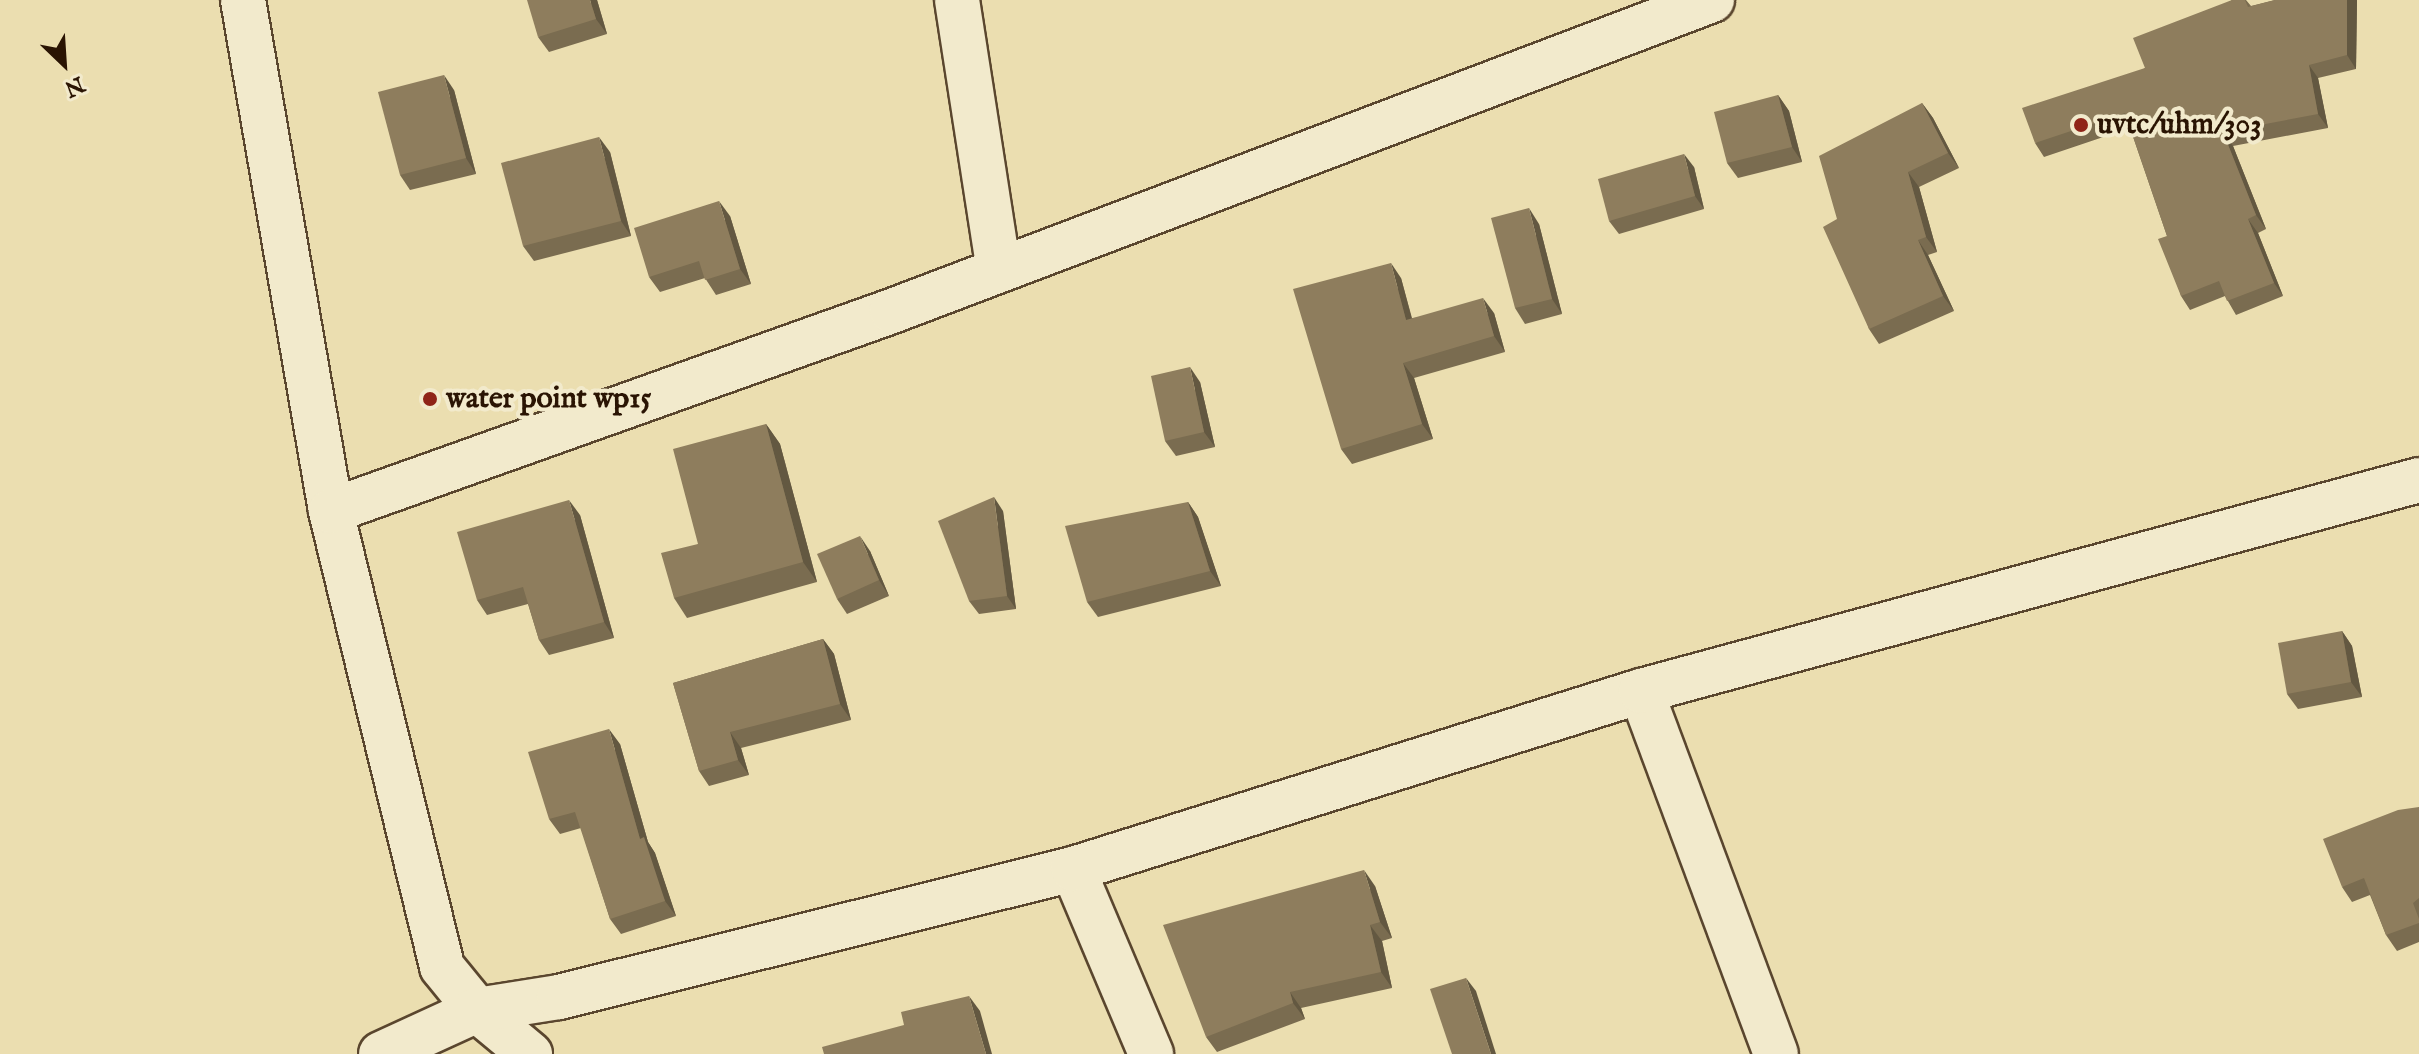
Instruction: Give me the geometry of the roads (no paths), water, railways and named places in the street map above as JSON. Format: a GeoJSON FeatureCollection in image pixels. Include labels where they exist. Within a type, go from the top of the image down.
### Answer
{"type":"FeatureCollection","features":[{"type":"Feature","properties":{"kind":"street"},"geometry":{"type":"LineString","coordinates":[[243,0],[331,511],[442,967],[477,1010],[530,1054]]}},
{"type":"Feature","properties":{"kind":"street"},"geometry":{"type":"LineString","coordinates":[[957,0],[999,270]]}},
{"type":"Feature","properties":{"kind":"street"},"geometry":{"type":"LineString","coordinates":[[331,511],[999,270],[1712,0]]}},
{"type":"Feature","properties":{"kind":"street"},"geometry":{"type":"LineString","coordinates":[[381,1054],[477,1010],[559,997],[1073,869],[1641,691],[2419,480]]}},
{"type":"Feature","properties":{"kind":"street"},"geometry":{"type":"LineString","coordinates":[[1641,691],[1776,1054]]}},
{"type":"Feature","properties":{"kind":"street"},"geometry":{"type":"LineString","coordinates":[[1073,869],[1151,1054]]}},
{"type":"Feature","properties":{"kind":"place","name":"uvtc/uhm/303"},"geometry":{"type":"Point","coordinates":[2081,125]}},
{"type":"Feature","properties":{"kind":"place","name":"water point wp15"},"geometry":{"type":"Point","coordinates":[430,399]}}]}
